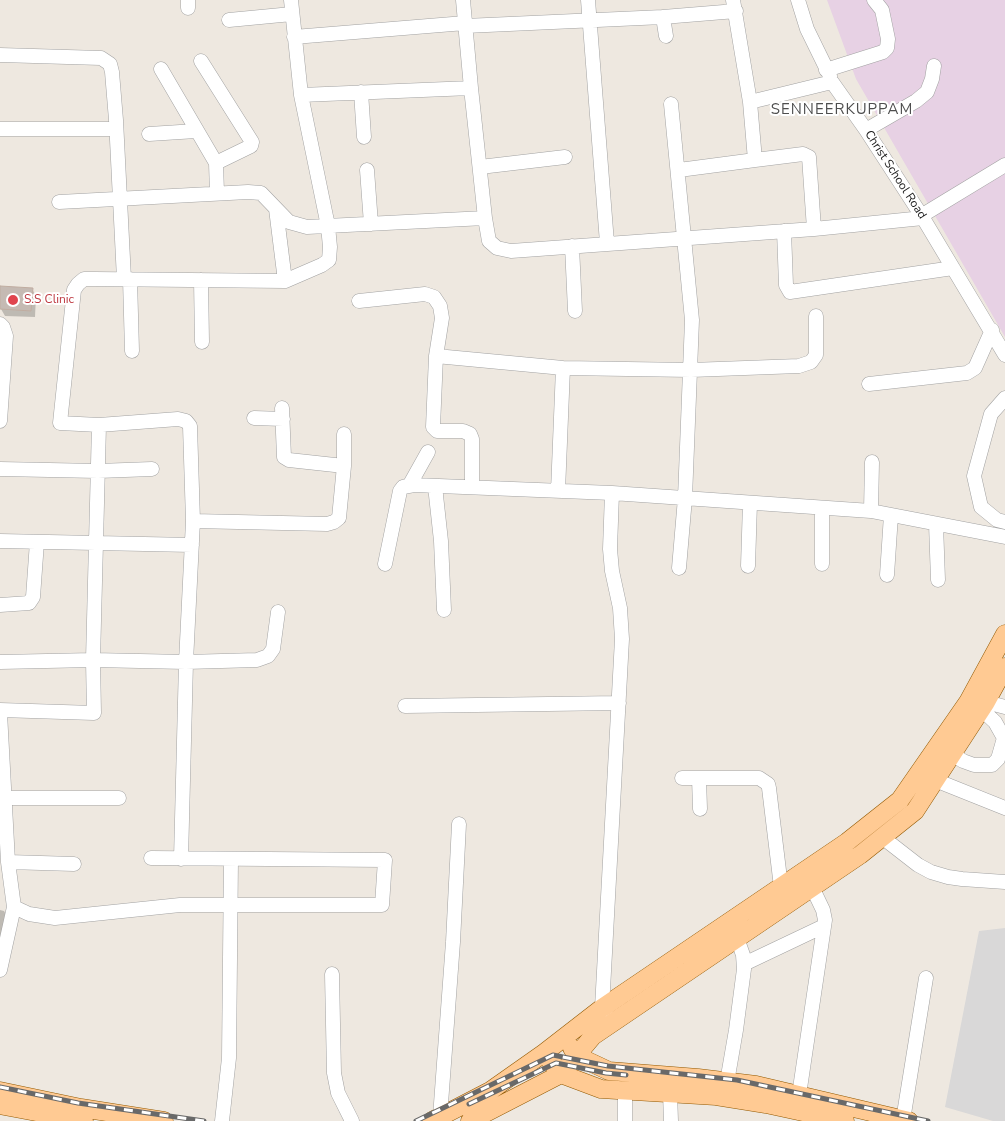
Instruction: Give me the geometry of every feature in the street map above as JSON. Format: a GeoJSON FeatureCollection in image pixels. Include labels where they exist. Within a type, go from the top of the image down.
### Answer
{"type":"FeatureCollection","features":[{"type":"Feature","properties":{"kind":"main road"},"geometry":{"type":"LineString","coordinates":[[470,1121],[561,1074],[596,1034],[860,855],[915,811],[952,754],[978,704],[1005,634]]}},
{"type":"Feature","properties":{"kind":"main road"},"geometry":{"type":"LineString","coordinates":[[436,1119],[490,1091],[544,1053],[602,1008],[847,842],[900,800],[978,704],[1005,667]]}},
{"type":"Feature","properties":{"kind":"main road"},"geometry":{"type":"LineString","coordinates":[[596,1034],[597,1053],[603,1068]]}},
{"type":"Feature","properties":{"kind":"main road"},"geometry":{"type":"LineString","coordinates":[[565,1037],[577,1056],[609,1071],[756,1085],[797,1109],[845,1121]]}},
{"type":"Feature","properties":{"kind":"main road"},"geometry":{"type":"LineString","coordinates":[[544,1053],[561,1074],[601,1089],[716,1096],[797,1109],[906,1120]]}},
{"type":"Feature","properties":{"kind":"main road"},"geometry":{"type":"LineString","coordinates":[[0,1091],[81,1108],[164,1121]]}},
{"type":"Feature","properties":{"kind":"main road"},"geometry":{"type":"LineString","coordinates":[[0,1105],[84,1121]]}},
{"type":"Feature","properties":{"kind":"street"},"geometry":{"type":"LineString","coordinates":[[463,0],[485,218],[489,241],[498,248],[511,251],[814,229],[922,217],[1005,165]]}},
{"type":"Feature","properties":{"kind":"street"},"geometry":{"type":"LineString","coordinates":[[588,0],[607,243]]}},
{"type":"Feature","properties":{"kind":"street","name":"Christ School Road"},"geometry":{"type":"LineString","coordinates":[[799,0],[807,29],[829,76],[922,217],[992,330],[1005,355]]}},
{"type":"Feature","properties":{"kind":"street"},"geometry":{"type":"LineString","coordinates":[[750,102],[829,76],[883,52],[887,48],[888,39],[882,10],[874,0]]}},
{"type":"Feature","properties":{"kind":"street"},"geometry":{"type":"LineString","coordinates":[[294,37],[465,24],[663,16],[734,6],[750,102],[755,160]]}},
{"type":"Feature","properties":{"kind":"street"},"geometry":{"type":"LineString","coordinates":[[181,859],[186,662],[193,521],[190,426],[186,421],[178,419],[99,426],[60,423],[74,290],[84,279],[285,280],[322,265],[329,260],[328,226],[301,95],[292,7],[229,20]]}},
{"type":"Feature","properties":{"kind":"street"},"geometry":{"type":"LineString","coordinates":[[663,16],[666,36]]}},
{"type":"Feature","properties":{"kind":"street"},"geometry":{"type":"LineString","coordinates":[[0,55],[106,60],[110,64],[132,351]]}},
{"type":"Feature","properties":{"kind":"street"},"geometry":{"type":"LineString","coordinates":[[200,61],[252,142],[251,146],[216,163]]}},
{"type":"Feature","properties":{"kind":"street"},"geometry":{"type":"LineString","coordinates":[[866,130],[916,101],[927,92],[934,66]]}},
{"type":"Feature","properties":{"kind":"street"},"geometry":{"type":"LineString","coordinates":[[161,69],[216,163],[217,193]]}},
{"type":"Feature","properties":{"kind":"street"},"geometry":{"type":"LineString","coordinates":[[301,95],[471,88]]}},
{"type":"Feature","properties":{"kind":"street"},"geometry":{"type":"LineString","coordinates":[[361,92],[364,136]]}},
{"type":"Feature","properties":{"kind":"street"},"geometry":{"type":"LineString","coordinates":[[671,104],[679,170],[692,320],[685,498],[679,568]]}},
{"type":"Feature","properties":{"kind":"street"},"geometry":{"type":"LineString","coordinates":[[0,129],[116,129]]}},
{"type":"Feature","properties":{"kind":"street"},"geometry":{"type":"LineString","coordinates":[[149,134],[196,131]]}},
{"type":"Feature","properties":{"kind":"street"},"geometry":{"type":"LineString","coordinates":[[679,170],[803,154],[809,157],[814,229]]}},
{"type":"Feature","properties":{"kind":"street"},"geometry":{"type":"LineString","coordinates":[[480,167],[565,157]]}},
{"type":"Feature","properties":{"kind":"street"},"geometry":{"type":"LineString","coordinates":[[367,170],[370,224]]}},
{"type":"Feature","properties":{"kind":"street"},"geometry":{"type":"LineString","coordinates":[[59,202],[248,192],[261,194],[289,222],[298,226],[485,218]]}},
{"type":"Feature","properties":{"kind":"street"},"geometry":{"type":"LineString","coordinates":[[276,209],[285,280]]}},
{"type":"Feature","properties":{"kind":"street"},"geometry":{"type":"LineString","coordinates":[[784,231],[786,285],[790,292],[953,268]]}},
{"type":"Feature","properties":{"kind":"street"},"geometry":{"type":"LineString","coordinates":[[572,246],[575,311]]}},
{"type":"Feature","properties":{"kind":"street"},"geometry":{"type":"LineString","coordinates":[[201,280],[202,342]]}},
{"type":"Feature","properties":{"kind":"street"},"geometry":{"type":"LineString","coordinates":[[359,301],[425,294],[434,297],[440,306],[442,318],[436,356],[433,427],[438,431],[470,434],[472,439],[472,487]]}},
{"type":"Feature","properties":{"kind":"street"},"geometry":{"type":"LineString","coordinates":[[436,356],[563,368],[691,370],[798,366],[811,362],[816,355],[816,316]]}},
{"type":"Feature","properties":{"kind":"street"},"geometry":{"type":"LineString","coordinates":[[0,324],[6,336],[0,420]]}},
{"type":"Feature","properties":{"kind":"street"},"geometry":{"type":"LineString","coordinates":[[869,384],[967,373],[975,368],[992,330]]}},
{"type":"Feature","properties":{"kind":"street"},"geometry":{"type":"LineString","coordinates":[[558,491],[563,368]]}},
{"type":"Feature","properties":{"kind":"street"},"geometry":{"type":"LineString","coordinates":[[1005,398],[991,414],[974,476],[981,507],[997,520],[1005,522]]}},
{"type":"Feature","properties":{"kind":"street"},"geometry":{"type":"LineString","coordinates":[[254,418],[282,413],[284,458],[344,466]]}},
{"type":"Feature","properties":{"kind":"street"},"geometry":{"type":"LineString","coordinates":[[0,970],[14,907],[3,798],[0,712],[94,712],[93,660],[99,426]]}},
{"type":"Feature","properties":{"kind":"street"},"geometry":{"type":"LineString","coordinates":[[193,521],[327,524],[334,522],[339,518],[344,466],[344,434]]}},
{"type":"Feature","properties":{"kind":"street"},"geometry":{"type":"LineString","coordinates":[[409,486],[428,452]]}},
{"type":"Feature","properties":{"kind":"street"},"geometry":{"type":"LineString","coordinates":[[871,511],[872,462]]}},
{"type":"Feature","properties":{"kind":"street"},"geometry":{"type":"LineString","coordinates":[[0,469],[98,471],[152,469]]}},
{"type":"Feature","properties":{"kind":"street"},"geometry":{"type":"LineString","coordinates":[[385,564],[400,491],[403,487],[409,486],[612,493],[871,511],[1005,537]]}},
{"type":"Feature","properties":{"kind":"street"},"geometry":{"type":"LineString","coordinates":[[435,486],[441,541],[444,610]]}},
{"type":"Feature","properties":{"kind":"street"},"geometry":{"type":"LineString","coordinates":[[612,493],[610,556],[620,608],[622,638],[602,1008],[612,1023]]}},
{"type":"Feature","properties":{"kind":"street"},"geometry":{"type":"LineString","coordinates":[[748,566],[750,503]]}},
{"type":"Feature","properties":{"kind":"street"},"geometry":{"type":"LineString","coordinates":[[822,508],[822,564]]}},
{"type":"Feature","properties":{"kind":"street"},"geometry":{"type":"LineString","coordinates":[[887,575],[891,515]]}},
{"type":"Feature","properties":{"kind":"street"},"geometry":{"type":"LineString","coordinates":[[936,524],[938,580]]}},
{"type":"Feature","properties":{"kind":"street"},"geometry":{"type":"LineString","coordinates":[[0,541],[192,545]]}},
{"type":"Feature","properties":{"kind":"street"},"geometry":{"type":"LineString","coordinates":[[0,605],[29,603],[33,597],[37,542]]}},
{"type":"Feature","properties":{"kind":"street"},"geometry":{"type":"LineString","coordinates":[[0,662],[257,660],[268,656],[274,649],[278,612]]}},
{"type":"Feature","properties":{"kind":"street"},"geometry":{"type":"LineString","coordinates":[[404,706],[619,703]]}},
{"type":"Feature","properties":{"kind":"street"},"geometry":{"type":"LineString","coordinates":[[978,704],[1005,707]]}},
{"type":"Feature","properties":{"kind":"street"},"geometry":{"type":"LineString","coordinates":[[952,754],[974,765],[992,765],[998,759],[1004,738],[995,722],[978,704]]}},
{"type":"Feature","properties":{"kind":"street"},"geometry":{"type":"LineString","coordinates":[[682,778],[759,778],[768,784],[781,887]]}},
{"type":"Feature","properties":{"kind":"street"},"geometry":{"type":"LineString","coordinates":[[698,778],[700,809]]}},
{"type":"Feature","properties":{"kind":"street"},"geometry":{"type":"LineString","coordinates":[[935,780],[1005,808]]}},
{"type":"Feature","properties":{"kind":"street"},"geometry":{"type":"LineString","coordinates":[[3,798],[120,798]]}},
{"type":"Feature","properties":{"kind":"street"},"geometry":{"type":"LineString","coordinates":[[436,1119],[453,935],[459,824]]}},
{"type":"Feature","properties":{"kind":"street"},"geometry":{"type":"LineString","coordinates":[[882,837],[918,865],[931,872],[962,880],[1005,882]]}},
{"type":"Feature","properties":{"kind":"street"},"geometry":{"type":"LineString","coordinates":[[14,907],[29,914],[55,918],[180,905],[382,905],[385,860],[151,858]]}},
{"type":"Feature","properties":{"kind":"street"},"geometry":{"type":"LineString","coordinates":[[222,1121],[229,1058],[231,859]]}},
{"type":"Feature","properties":{"kind":"street"},"geometry":{"type":"LineString","coordinates":[[8,862],[74,864]]}},
{"type":"Feature","properties":{"kind":"street"},"geometry":{"type":"LineString","coordinates":[[797,1109],[824,926],[823,910],[812,887]]}},
{"type":"Feature","properties":{"kind":"street"},"geometry":{"type":"LineString","coordinates":[[744,964],[824,926]]}},
{"type":"Feature","properties":{"kind":"street"},"geometry":{"type":"LineString","coordinates":[[727,1082],[744,964],[737,938]]}},
{"type":"Feature","properties":{"kind":"street"},"geometry":{"type":"LineString","coordinates":[[332,974],[334,1073],[338,1093],[352,1121]]}},
{"type":"Feature","properties":{"kind":"street"},"geometry":{"type":"LineString","coordinates":[[906,1120],[926,978]]}},
{"type":"Feature","properties":{"kind":"street"},"geometry":{"type":"LineString","coordinates":[[625,1091],[625,1121]]}},
{"type":"Feature","properties":{"kind":"street"},"geometry":{"type":"LineString","coordinates":[[670,1093],[671,1121]]}},
{"type":"Feature","properties":{"kind":"shaded area"},"geometry":{"type":"Polygon","coordinates":[[[827,0],[1005,0],[1005,337],[856,79],[827,0]]]}},
{"type":"Feature","properties":{"kind":"shaded area"},"geometry":{"type":"Polygon","coordinates":[[[1005,928],[1005,1121],[993,1121],[945,1107],[979,931],[1005,928]]]}},
{"type":"Feature","properties":{"kind":"building"},"geometry":{"type":"Polygon","coordinates":[[[0,286],[33,288],[31,311],[0,309],[0,286]]]}},
{"type":"Feature","properties":{"kind":"railway"},"geometry":{"type":"LineString","coordinates":[[416,1121],[553,1055],[608,1066],[737,1080],[928,1121]]}},
{"type":"Feature","properties":{"kind":"railway"},"geometry":{"type":"LineString","coordinates":[[469,1104],[556,1063],[626,1075]]}},
{"type":"Feature","properties":{"kind":"railway"},"geometry":{"type":"LineString","coordinates":[[0,1087],[78,1103],[204,1121]]}},
{"type":"Feature","properties":{"kind":"place","name":"S.S Clinic"},"geometry":{"type":"Point","coordinates":[13,300]}},
{"type":"Feature","properties":{"kind":"district","name":"SENNEERKUPPAM"},"geometry":{"type":"Point","coordinates":[842,110]}}]}
